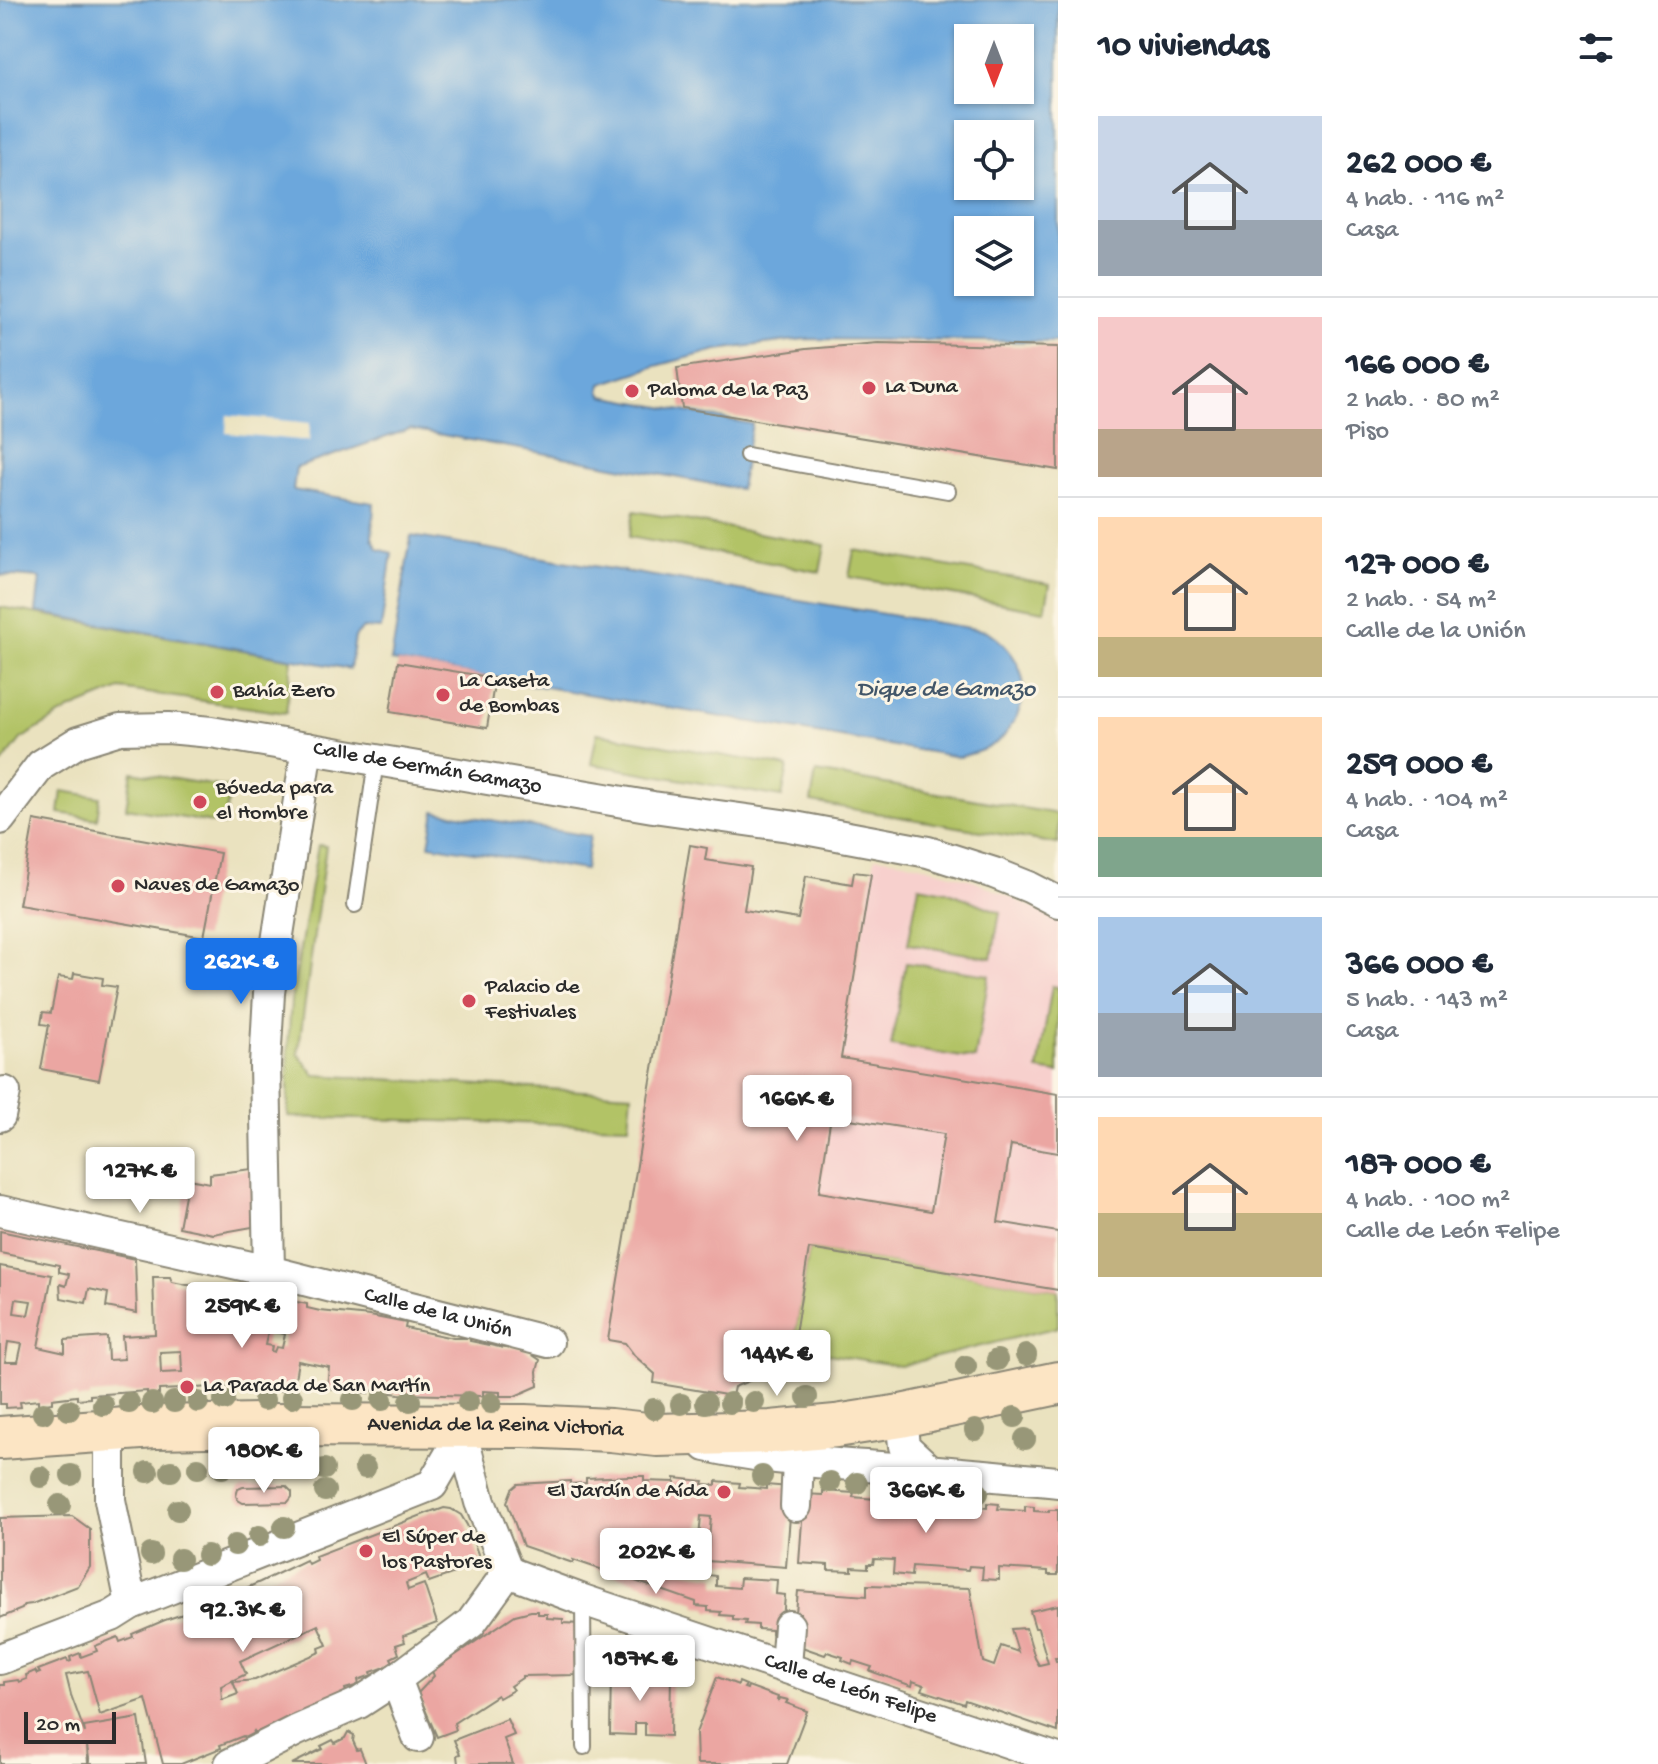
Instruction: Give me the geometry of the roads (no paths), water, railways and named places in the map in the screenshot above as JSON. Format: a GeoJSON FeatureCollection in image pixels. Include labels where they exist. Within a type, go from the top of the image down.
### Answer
{"type":"FeatureCollection","features":[{"type":"Feature","properties":{"kind":"main road","name":"Avenida de la Reina Victoria"},"geometry":{"type":"LineString","coordinates":[[0,1466],[110,1442],[259,1425],[464,1425],[610,1430],[657,1435],[771,1432],[901,1416],[1058,1383]]}},
{"type":"Feature","properties":{"kind":"main road","name":"Avenida de la Reina Victoria"},"geometry":{"type":"LineString","coordinates":[[0,1438],[157,1447],[223,1445],[460,1449],[611,1444],[657,1435]]}},
{"type":"Feature","properties":{"kind":"street"},"geometry":{"type":"LineString","coordinates":[[0,819],[41,765],[78,742],[120,729],[168,728],[211,732],[307,748]]}},
{"type":"Feature","properties":{"kind":"street","name":"Calle de Germán Gamazo"},"geometry":{"type":"LineString","coordinates":[[269,1271],[265,1065],[269,993],[307,748],[653,807],[789,826],[928,852],[994,873],[1058,902]]}},
{"type":"Feature","properties":{"kind":"street","name":"Calle de la Unión"},"geometry":{"type":"LineString","coordinates":[[0,1211],[269,1271],[548,1342]]}},
{"type":"Feature","properties":{"kind":"street"},"geometry":{"type":"LineString","coordinates":[[901,1416],[904,1446],[930,1470]]}},
{"type":"Feature","properties":{"kind":"street","name":"Avenida de la Reina Victoria"},"geometry":{"type":"LineString","coordinates":[[657,1435],[798,1461],[1058,1482]]}},
{"type":"Feature","properties":{"kind":"street"},"geometry":{"type":"LineString","coordinates":[[110,1442],[110,1500],[131,1604]]}},
{"type":"Feature","properties":{"kind":"street"},"geometry":{"type":"LineString","coordinates":[[230,1764],[359,1703],[471,1623],[508,1572],[460,1449]]}},
{"type":"Feature","properties":{"kind":"street"},"geometry":{"type":"LineString","coordinates":[[0,1659],[112,1616],[131,1604],[406,1497],[432,1485],[460,1449]]}},
{"type":"Feature","properties":{"kind":"street"},"geometry":{"type":"LineString","coordinates":[[796,1506],[798,1461]]}},
{"type":"Feature","properties":{"kind":"street","name":"Calle de León Felipe"},"geometry":{"type":"LineString","coordinates":[[508,1572],[1058,1759]]}},
{"type":"Feature","properties":{"kind":"street"},"geometry":{"type":"LineString","coordinates":[[786,1667],[789,1626]]}},
{"type":"Feature","properties":{"kind":"street"},"geometry":{"type":"LineString","coordinates":[[396,1679],[418,1737]]}},
{"type":"Feature","properties":{"kind":"lane"},"geometry":{"type":"LineString","coordinates":[[747,455],[948,491]]}},
{"type":"Feature","properties":{"kind":"lane"},"geometry":{"type":"LineString","coordinates":[[355,905],[376,761]]}},
{"type":"Feature","properties":{"kind":"lane"},"geometry":{"type":"LineString","coordinates":[[583,1600],[584,1747]]}},
{"type":"Feature","properties":{"kind":"water"},"geometry":{"type":"Polygon","coordinates":[[[0,0],[1058,0],[1058,342],[805,339],[717,350],[601,384],[603,396],[752,424],[740,489],[410,429],[296,468],[293,490],[374,503],[372,538],[378,549],[392,553],[381,629],[363,628],[355,637],[350,669],[36,612],[40,578],[0,575],[0,0]]]}},
{"type":"Feature","properties":{"kind":"water","name":"Dique de Gamazo"},"geometry":{"type":"Polygon","coordinates":[[[411,536],[987,631],[1007,649],[1020,670],[1023,695],[1020,708],[1004,736],[983,750],[959,757],[391,661],[411,536]]]}},
{"type":"Feature","properties":{"kind":"water"},"geometry":{"type":"Polygon","coordinates":[[[435,811],[590,836],[585,870],[429,845],[435,811]]]}},
{"type":"Feature","properties":{"kind":"place","name":"La Duna"},"geometry":{"type":"Point","coordinates":[869,388]}},
{"type":"Feature","properties":{"kind":"place","name":"Paloma de la Paz"},"geometry":{"type":"Point","coordinates":[632,391]}},
{"type":"Feature","properties":{"kind":"place","name":"Bahía Zero"},"geometry":{"type":"Point","coordinates":[217,692]}},
{"type":"Feature","properties":{"kind":"place","name":"La Caseta de Bombas"},"geometry":{"type":"Point","coordinates":[443,695]}},
{"type":"Feature","properties":{"kind":"place","name":"Bóveda para el Hombre"},"geometry":{"type":"Point","coordinates":[200,802]}},
{"type":"Feature","properties":{"kind":"place","name":"Naves de Gamazo"},"geometry":{"type":"Point","coordinates":[118,886]}},
{"type":"Feature","properties":{"kind":"place","name":"Palacio de Festivales"},"geometry":{"type":"Point","coordinates":[469,1001]}},
{"type":"Feature","properties":{"kind":"place","name":"La Parada de San Martín"},"geometry":{"type":"Point","coordinates":[187,1387]}},
{"type":"Feature","properties":{"kind":"place","name":"El Jardín de Aída"},"geometry":{"type":"Point","coordinates":[724,1492]}},
{"type":"Feature","properties":{"kind":"place","name":"El Súper de los Pastores"},"geometry":{"type":"Point","coordinates":[366,1551]}}]}
